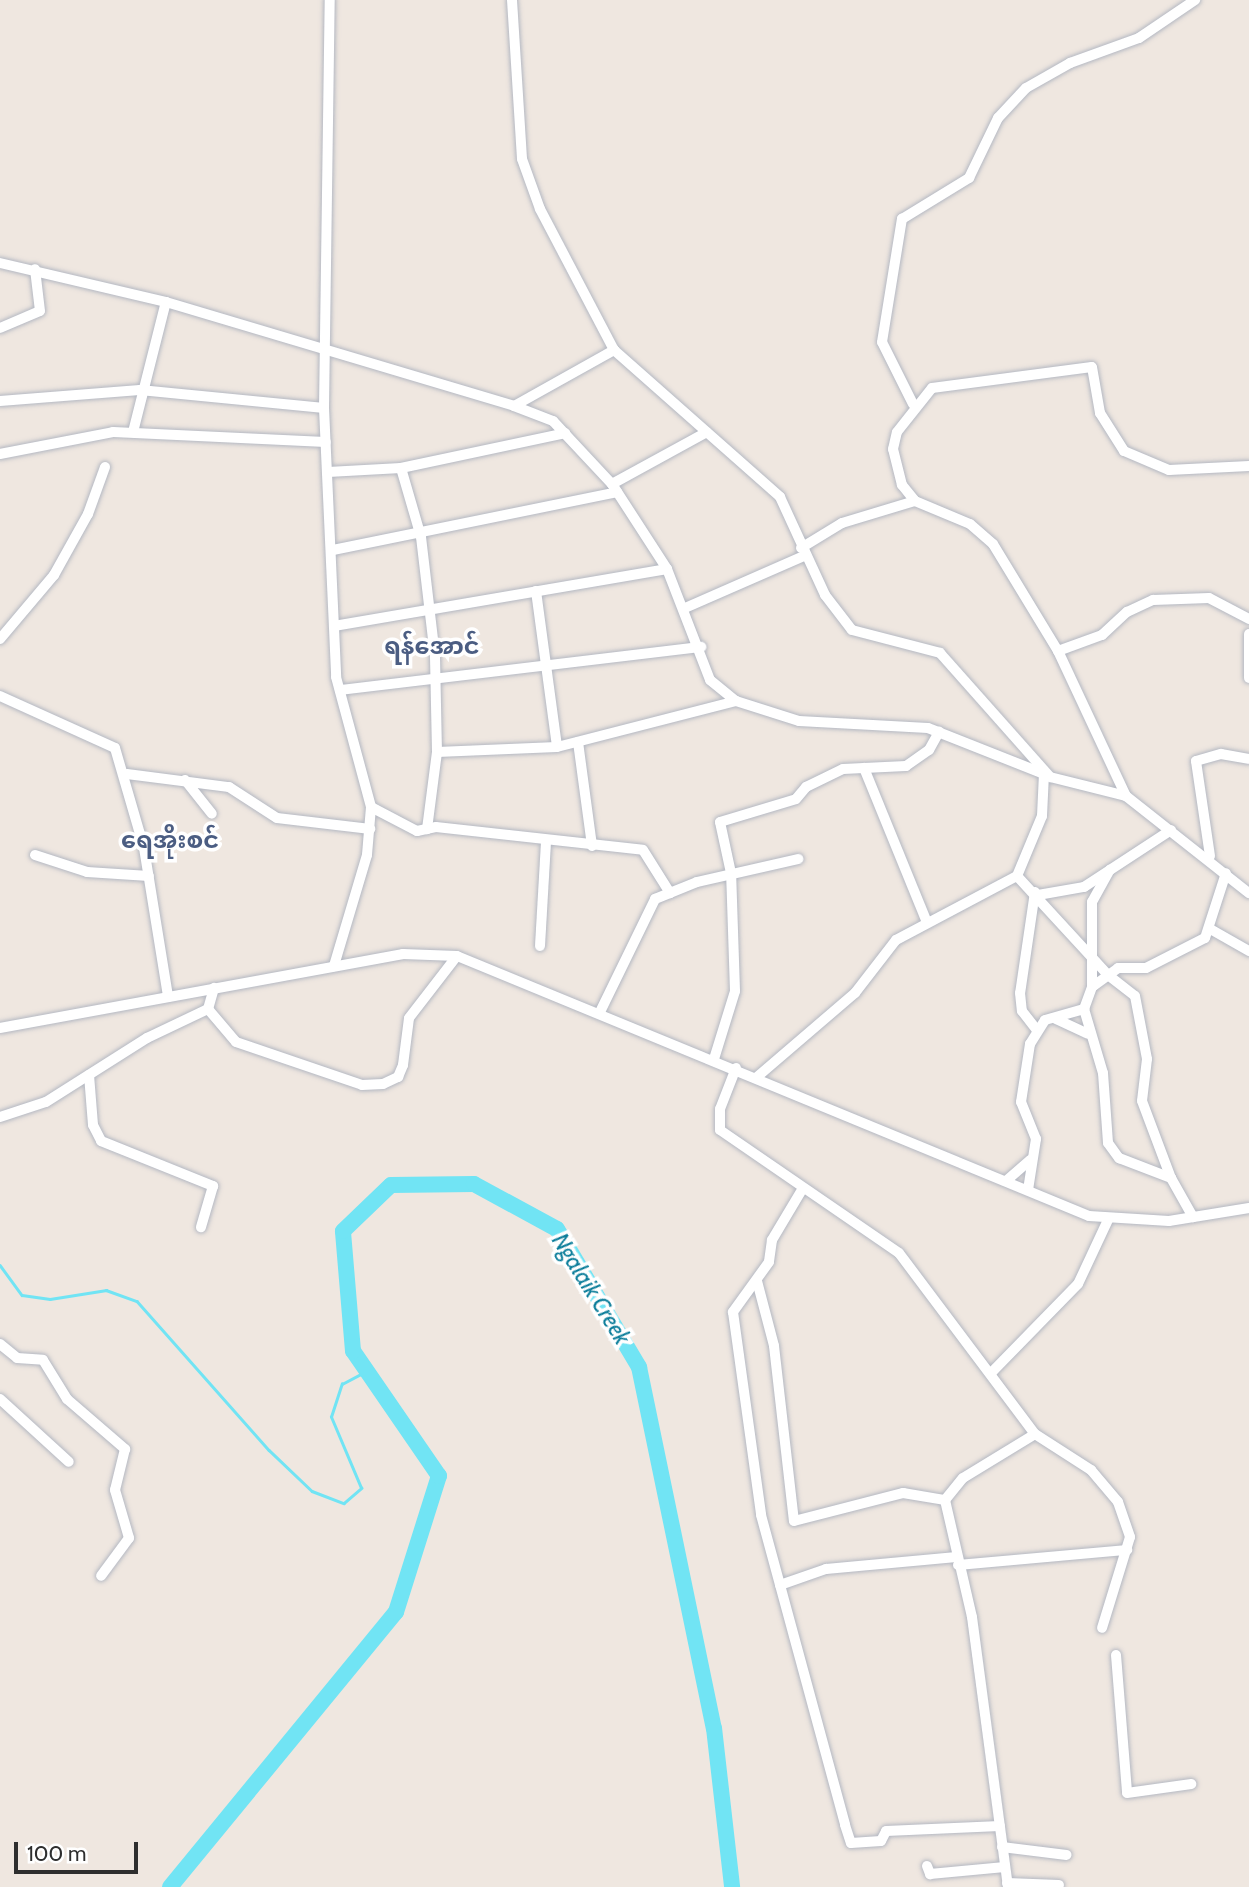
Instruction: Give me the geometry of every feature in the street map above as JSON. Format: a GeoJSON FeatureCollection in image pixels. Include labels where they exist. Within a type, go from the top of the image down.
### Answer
{"type":"FeatureCollection","features":[{"type":"Feature","properties":{"kind":"street"},"geometry":{"type":"LineString","coordinates":[[330,0],[324,408],[333,550],[334,626],[340,690],[372,807],[370,829],[334,967]]}},
{"type":"Feature","properties":{"kind":"street"},"geometry":{"type":"LineString","coordinates":[[512,0],[522,159],[540,209],[614,349],[780,497],[802,552],[852,630],[926,648],[953,663],[1047,775],[1042,816],[1017,876],[896,940],[855,993],[757,1077]]}},
{"type":"Feature","properties":{"kind":"street"},"geometry":{"type":"LineString","coordinates":[[914,404],[882,342],[902,219],[969,178],[998,118],[1026,88],[1070,63],[1139,38],[1195,0]]}},
{"type":"Feature","properties":{"kind":"street"},"geometry":{"type":"LineString","coordinates":[[0,263],[35,269],[166,302],[514,406],[553,421],[614,488],[667,569],[701,647],[710,680],[736,701],[799,721],[900,724],[939,732],[1047,775],[1126,796],[1210,856],[1249,893]]}},
{"type":"Feature","properties":{"kind":"street"},"geometry":{"type":"LineString","coordinates":[[0,328],[40,312],[35,269]]}},
{"type":"Feature","properties":{"kind":"street"},"geometry":{"type":"LineString","coordinates":[[133,432],[140,390],[166,302]]}},
{"type":"Feature","properties":{"kind":"street"},"geometry":{"type":"LineString","coordinates":[[514,406],[614,349]]}},
{"type":"Feature","properties":{"kind":"street"},"geometry":{"type":"LineString","coordinates":[[1126,796],[1058,651],[982,531],[915,501],[902,485],[893,449],[914,404],[932,388],[1092,367],[1100,412],[1124,452],[1169,470],[1249,466]]}},
{"type":"Feature","properties":{"kind":"street"},"geometry":{"type":"LineString","coordinates":[[0,401],[140,390],[324,408]]}},
{"type":"Feature","properties":{"kind":"street"},"geometry":{"type":"LineString","coordinates":[[0,454],[87,434],[133,432],[326,442]]}},
{"type":"Feature","properties":{"kind":"street"},"geometry":{"type":"LineString","coordinates":[[333,550],[421,537],[614,488],[707,432]]}},
{"type":"Feature","properties":{"kind":"street"},"geometry":{"type":"LineString","coordinates":[[328,472],[401,468],[565,433]]}},
{"type":"Feature","properties":{"kind":"street"},"geometry":{"type":"LineString","coordinates":[[0,639],[54,575],[88,514],[105,467]]}},
{"type":"Feature","properties":{"kind":"street"},"geometry":{"type":"LineString","coordinates":[[401,468],[421,537],[436,675],[437,752],[427,829]]}},
{"type":"Feature","properties":{"kind":"street"},"geometry":{"type":"LineString","coordinates":[[685,608],[802,552],[842,523],[915,501]]}},
{"type":"Feature","properties":{"kind":"street"},"geometry":{"type":"LineString","coordinates":[[334,626],[667,569]]}},
{"type":"Feature","properties":{"kind":"street"},"geometry":{"type":"LineString","coordinates":[[536,591],[557,747]]}},
{"type":"Feature","properties":{"kind":"street"},"geometry":{"type":"LineString","coordinates":[[1058,651],[1102,635],[1127,612],[1153,600],[1209,598],[1249,619]]}},
{"type":"Feature","properties":{"kind":"street"},"geometry":{"type":"LineString","coordinates":[[1249,634],[1249,678]]}},
{"type":"Feature","properties":{"kind":"street"},"geometry":{"type":"LineString","coordinates":[[340,690],[436,675],[701,647]]}},
{"type":"Feature","properties":{"kind":"street"},"geometry":{"type":"LineString","coordinates":[[0,696],[112,743],[127,774],[149,876],[168,996]]}},
{"type":"Feature","properties":{"kind":"street"},"geometry":{"type":"LineString","coordinates":[[437,752],[557,747],[736,701]]}},
{"type":"Feature","properties":{"kind":"street"},"geometry":{"type":"LineString","coordinates":[[714,1059],[736,991],[730,873],[720,822],[725,817],[782,804],[831,774],[864,768],[906,766],[929,750],[939,732]]}},
{"type":"Feature","properties":{"kind":"street"},"geometry":{"type":"LineString","coordinates":[[578,742],[592,846]]}},
{"type":"Feature","properties":{"kind":"street"},"geometry":{"type":"LineString","coordinates":[[1210,856],[1195,765],[1209,755],[1249,759]]}},
{"type":"Feature","properties":{"kind":"street"},"geometry":{"type":"LineString","coordinates":[[864,768],[927,922]]}},
{"type":"Feature","properties":{"kind":"street"},"geometry":{"type":"LineString","coordinates":[[127,774],[184,779],[229,788],[277,818],[370,829]]}},
{"type":"Feature","properties":{"kind":"street"},"geometry":{"type":"LineString","coordinates":[[184,779],[212,814]]}},
{"type":"Feature","properties":{"kind":"street"},"geometry":{"type":"LineString","coordinates":[[372,807],[417,831],[427,829],[546,843],[643,850],[670,892]]}},
{"type":"Feature","properties":{"kind":"street"},"geometry":{"type":"LineString","coordinates":[[1037,893],[1068,893],[1110,870],[1171,830]]}},
{"type":"Feature","properties":{"kind":"street"},"geometry":{"type":"LineString","coordinates":[[540,946],[546,843]]}},
{"type":"Feature","properties":{"kind":"street"},"geometry":{"type":"LineString","coordinates":[[35,855],[87,872],[149,876]]}},
{"type":"Feature","properties":{"kind":"street"},"geometry":{"type":"LineString","coordinates":[[600,1012],[652,903],[670,892],[730,873],[798,859]]}},
{"type":"Feature","properties":{"kind":"street"},"geometry":{"type":"LineString","coordinates":[[1110,870],[1092,902],[1089,948],[1091,991],[1084,1009],[1088,1034],[1103,1073],[1108,1143],[1119,1158],[1171,1178]]}},
{"type":"Feature","properties":{"kind":"street"},"geometry":{"type":"LineString","coordinates":[[1091,991],[1108,975],[1137,969],[1212,929],[1226,873]]}},
{"type":"Feature","properties":{"kind":"street"},"geometry":{"type":"LineString","coordinates":[[1017,876],[1037,893],[1089,948],[1108,975],[1125,988],[1147,1059],[1142,1101],[1171,1178],[1194,1217]]}},
{"type":"Feature","properties":{"kind":"street"},"geometry":{"type":"LineString","coordinates":[[1037,893],[1020,993],[1022,1011],[1037,1029]]}},
{"type":"Feature","properties":{"kind":"street"},"geometry":{"type":"LineString","coordinates":[[1212,929],[1249,951]]}},
{"type":"Feature","properties":{"kind":"street"},"geometry":{"type":"LineString","coordinates":[[0,1028],[403,954],[457,956],[737,1068],[1028,1190],[1108,1220],[1194,1217],[1249,1208]]}},
{"type":"Feature","properties":{"kind":"street"},"geometry":{"type":"LineString","coordinates":[[208,1009],[236,1042],[362,1085],[383,1084],[398,1077],[403,1065],[409,1018],[457,956]]}},
{"type":"Feature","properties":{"kind":"street"},"geometry":{"type":"LineString","coordinates":[[1125,988],[1137,969]]}},
{"type":"Feature","properties":{"kind":"street"},"geometry":{"type":"LineString","coordinates":[[1091,991],[1102,986],[1125,988]]}},
{"type":"Feature","properties":{"kind":"street"},"geometry":{"type":"LineString","coordinates":[[0,1116],[46,1102],[208,1009],[214,988]]}},
{"type":"Feature","properties":{"kind":"street"},"geometry":{"type":"LineString","coordinates":[[1028,1190],[1030,1160],[1037,1139],[1021,1102],[1037,1029],[1084,1009]]}},
{"type":"Feature","properties":{"kind":"street"},"geometry":{"type":"LineString","coordinates":[[1056,1019],[1088,1034]]}},
{"type":"Feature","properties":{"kind":"street"},"geometry":{"type":"LineString","coordinates":[[737,1068],[720,1109],[720,1130],[899,1253],[992,1372],[1035,1434],[1091,1470],[1118,1502],[1128,1524],[1128,1550],[1102,1628]]}},
{"type":"Feature","properties":{"kind":"street"},"geometry":{"type":"LineString","coordinates":[[89,1075],[93,1125],[101,1141],[213,1186],[201,1227]]}},
{"type":"Feature","properties":{"kind":"street"},"geometry":{"type":"LineString","coordinates":[[1006,1181],[1030,1160]]}},
{"type":"Feature","properties":{"kind":"street"},"geometry":{"type":"LineString","coordinates":[[803,1188],[757,1280],[733,1312],[761,1515],[851,1843],[881,1841],[886,1831],[1000,1826]]}},
{"type":"Feature","properties":{"kind":"street"},"geometry":{"type":"LineString","coordinates":[[992,1372],[1079,1284],[1108,1220]]}},
{"type":"Feature","properties":{"kind":"street"},"geometry":{"type":"LineString","coordinates":[[757,1280],[774,1346],[794,1521],[902,1493],[946,1500]]}},
{"type":"Feature","properties":{"kind":"street"},"geometry":{"type":"LineString","coordinates":[[0,1344],[17,1358],[43,1360],[67,1399],[125,1449],[115,1490],[129,1538],[101,1576]]}},
{"type":"Feature","properties":{"kind":"street"},"geometry":{"type":"LineString","coordinates":[[0,1399],[69,1462]]}},
{"type":"Feature","properties":{"kind":"street"},"geometry":{"type":"LineString","coordinates":[[1035,1434],[963,1478],[946,1500],[957,1561],[972,1617],[1007,1885],[1059,1885]]}},
{"type":"Feature","properties":{"kind":"street"},"geometry":{"type":"LineString","coordinates":[[780,1585],[826,1569],[1128,1550]]}},
{"type":"Feature","properties":{"kind":"street"},"geometry":{"type":"LineString","coordinates":[[1116,1656],[1127,1793],[1191,1784]]}},
{"type":"Feature","properties":{"kind":"street"},"geometry":{"type":"LineString","coordinates":[[1002,1847],[1066,1855]]}},
{"type":"Feature","properties":{"kind":"street"},"geometry":{"type":"LineString","coordinates":[[927,1866],[930,1874],[1005,1867]]}},
{"type":"Feature","properties":{"kind":"waterway","name":"Ngalaik Creek"},"geometry":{"type":"LineString","coordinates":[[170,1887],[396,1612],[439,1476],[353,1351],[343,1231],[391,1185],[474,1184],[557,1229],[639,1367],[714,1728],[732,1887]]}},
{"type":"Feature","properties":{"kind":"waterway"},"geometry":{"type":"LineString","coordinates":[[0,1265],[22,1295],[50,1299],[106,1290],[137,1301],[269,1450],[312,1491],[344,1503],[361,1488],[331,1417],[342,1384],[366,1371]]}},
{"type":"Feature","properties":{"kind":"district","name":"ရန်အောင်"},"geometry":{"type":"Point","coordinates":[432,646]}},
{"type":"Feature","properties":{"kind":"district","name":"ရေအိုးစင်"},"geometry":{"type":"Point","coordinates":[170,840]}}]}
